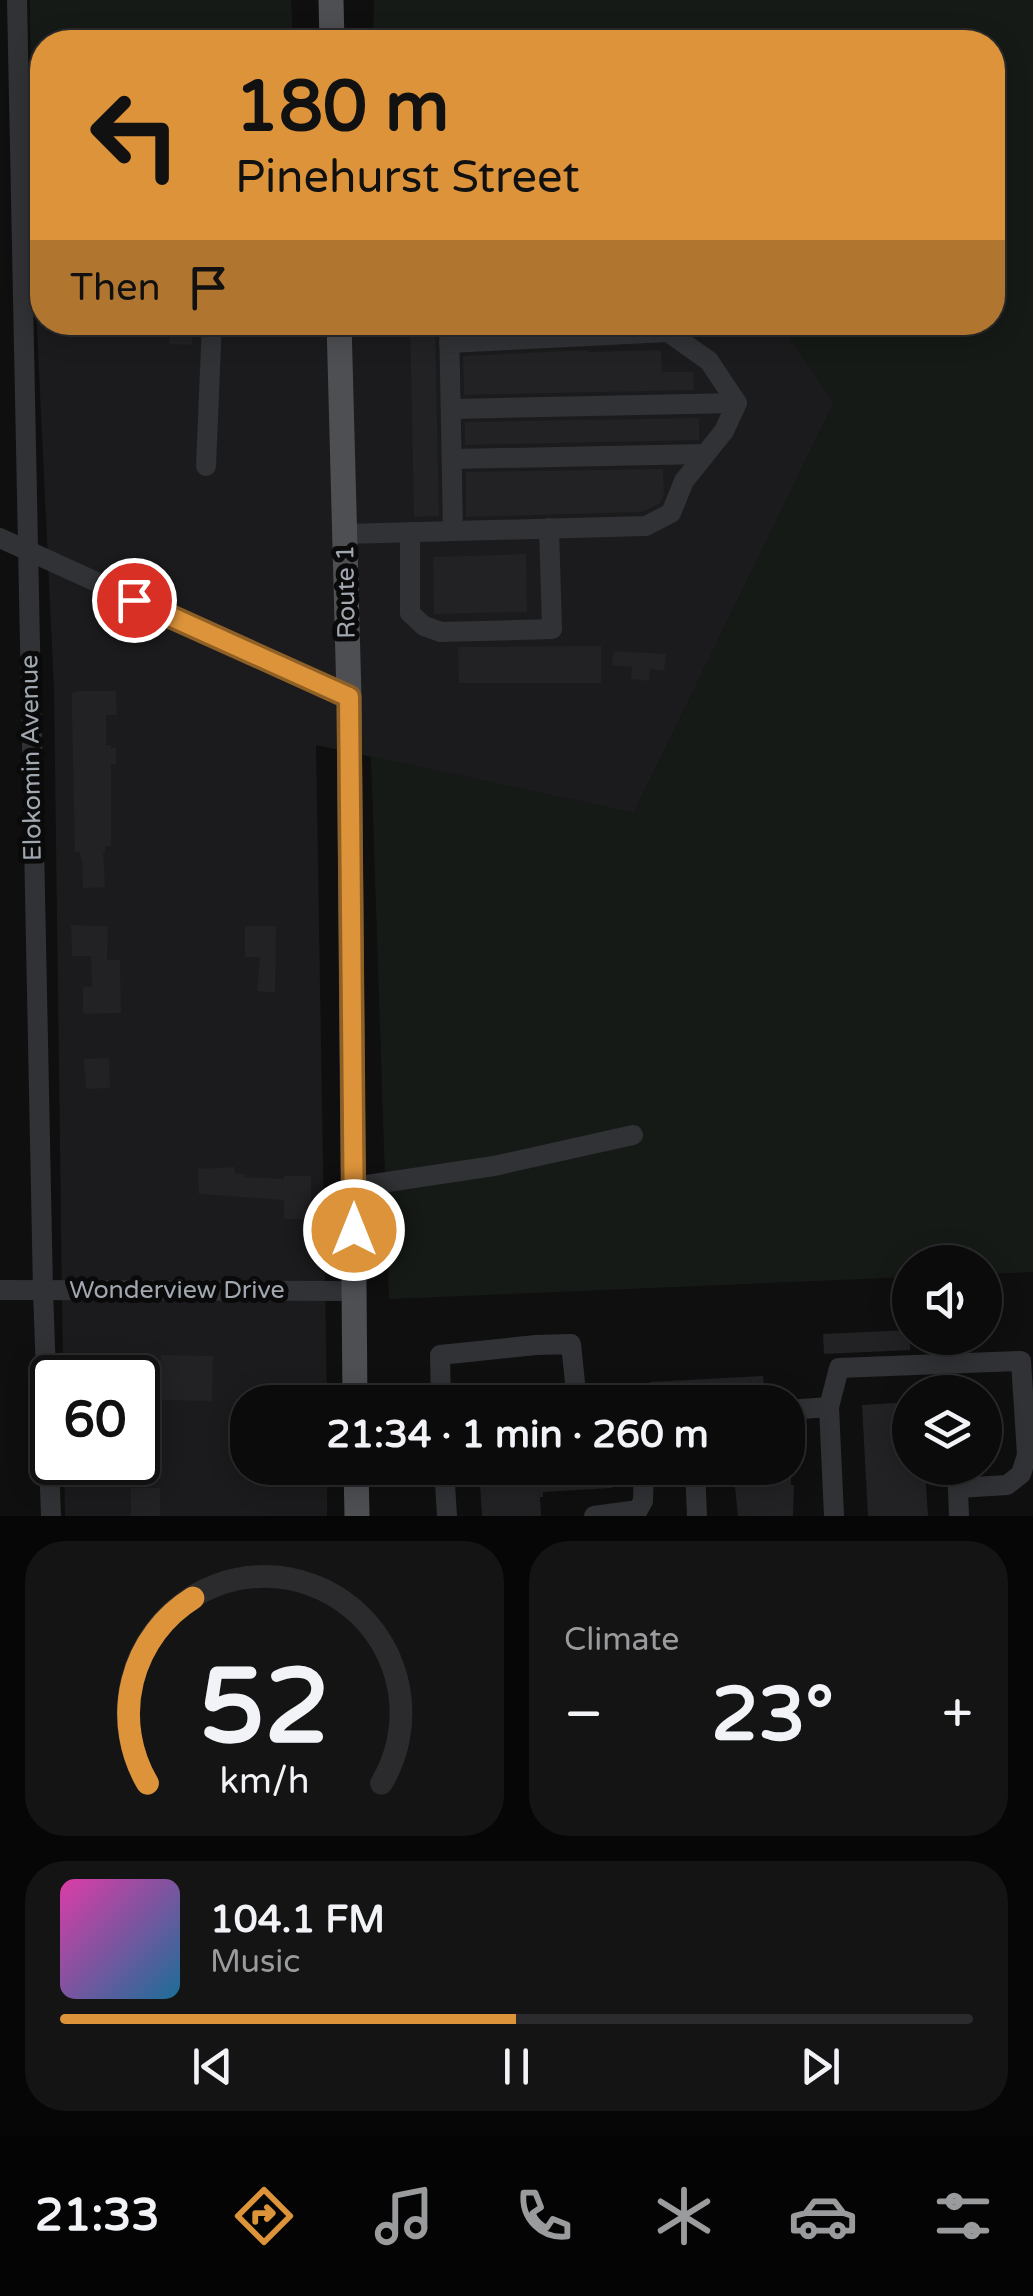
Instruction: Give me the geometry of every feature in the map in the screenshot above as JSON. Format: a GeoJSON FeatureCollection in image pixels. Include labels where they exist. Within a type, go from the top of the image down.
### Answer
{"type":"FeatureCollection","features":[{"type":"Feature","properties":{"kind":"main road"},"geometry":{"type":"LineString","coordinates":[[332,0],[332,30]]}},
{"type":"Feature","properties":{"kind":"main road","name":"Route 1"},"geometry":{"type":"LineString","coordinates":[[340,335],[349,697],[355,1385]]}},
{"type":"Feature","properties":{"kind":"main road"},"geometry":{"type":"LineString","coordinates":[[356,1485],[357,1516]]}},
{"type":"Feature","properties":{"kind":"street","name":"Elokomin Avenue"},"geometry":{"type":"LineString","coordinates":[[16,0],[42,1290],[51,1516]]}},
{"type":"Feature","properties":{"kind":"street"},"geometry":{"type":"LineString","coordinates":[[206,466],[211,335]]}},
{"type":"Feature","properties":{"kind":"street"},"geometry":{"type":"LineString","coordinates":[[449,335],[453,531]]}},
{"type":"Feature","properties":{"kind":"street"},"geometry":{"type":"LineString","coordinates":[[672,335],[709,362],[737,402]]}},
{"type":"Feature","properties":{"kind":"street"},"geometry":{"type":"LineString","coordinates":[[345,534],[646,526],[671,513],[684,481],[724,432],[737,402]]}},
{"type":"Feature","properties":{"kind":"street"},"geometry":{"type":"LineString","coordinates":[[450,409],[737,402]]}},
{"type":"Feature","properties":{"kind":"street"},"geometry":{"type":"LineString","coordinates":[[452,459],[704,454]]}},
{"type":"Feature","properties":{"kind":"street"},"geometry":{"type":"LineString","coordinates":[[410,532],[410,613],[424,626],[441,632],[552,629],[550,528]]}},
{"type":"Feature","properties":{"kind":"street"},"geometry":{"type":"LineString","coordinates":[[0,538],[349,697]]}},
{"type":"Feature","properties":{"kind":"street"},"geometry":{"type":"LineString","coordinates":[[354,1188],[494,1166],[633,1134]]}},
{"type":"Feature","properties":{"kind":"street","name":"Wonderview Drive"},"geometry":{"type":"LineString","coordinates":[[0,1290],[354,1291]]}},
{"type":"Feature","properties":{"kind":"street"},"geometry":{"type":"LineString","coordinates":[[441,1385],[440,1355],[571,1344],[575,1385]]}},
{"type":"Feature","properties":{"kind":"street"},"geometry":{"type":"LineString","coordinates":[[834,1516],[829,1407],[839,1368],[1021,1360],[1027,1455],[1021,1474],[1007,1485],[958,1488],[959,1516]]}},
{"type":"Feature","properties":{"kind":"street"},"geometry":{"type":"LineString","coordinates":[[805,1409],[829,1407]]}},
{"type":"Feature","properties":{"kind":"street"},"geometry":{"type":"LineString","coordinates":[[445,1485],[447,1516]]}},
{"type":"Feature","properties":{"kind":"street"},"geometry":{"type":"LineString","coordinates":[[594,1516],[638,1510],[644,1501],[644,1485]]}},
{"type":"Feature","properties":{"kind":"street"},"geometry":{"type":"LineString","coordinates":[[696,1485],[697,1516]]}},
{"type":"Feature","properties":{"kind":"shaded area"},"geometry":{"type":"Polygon","coordinates":[[[30,0],[291,0],[292,30],[30,30],[30,0]]]}},
{"type":"Feature","properties":{"kind":"shaded area"},"geometry":{"type":"Polygon","coordinates":[[[374,0],[1033,0],[1033,1272],[1002,1273],[1002,1245],[892,1245],[892,1278],[389,1299],[371,756],[634,813],[834,403],[788,335],[1005,335],[1005,30],[373,30],[374,0]]]}},
{"type":"Feature","properties":{"kind":"shaded area"},"geometry":{"type":"Polygon","coordinates":[[[37,335],[788,335],[834,403],[634,813],[316,745],[327,1385],[230,1385],[230,1485],[327,1485],[327,1516],[65,1516],[64,1485],[160,1485],[160,1355],[63,1355],[54,689],[37,335]]]}},
{"type":"Feature","properties":{"kind":"building"},"geometry":{"type":"Polygon","coordinates":[[[169,335],[192,335],[192,345],[169,344],[169,335]]]}},
{"type":"Feature","properties":{"kind":"building"},"geometry":{"type":"Polygon","coordinates":[[[410,335],[435,335],[439,516],[414,517],[410,335]]]}},
{"type":"Feature","properties":{"kind":"building"},"geometry":{"type":"Polygon","coordinates":[[[661,350],[662,372],[693,372],[694,390],[464,395],[463,356],[661,350]]]}},
{"type":"Feature","properties":{"kind":"building"},"geometry":{"type":"Polygon","coordinates":[[[699,418],[699,440],[465,445],[465,422],[699,418]]]}},
{"type":"Feature","properties":{"kind":"building"},"geometry":{"type":"Polygon","coordinates":[[[663,469],[664,494],[660,503],[642,512],[466,517],[466,472],[663,469]]]}},
{"type":"Feature","properties":{"kind":"building"},"geometry":{"type":"Polygon","coordinates":[[[526,554],[527,612],[434,614],[433,557],[526,554]]]}},
{"type":"Feature","properties":{"kind":"building"},"geometry":{"type":"Polygon","coordinates":[[[601,646],[601,683],[459,683],[458,647],[601,646]]]}},
{"type":"Feature","properties":{"kind":"building"},"geometry":{"type":"Polygon","coordinates":[[[614,651],[666,654],[664,671],[650,669],[649,681],[631,679],[632,667],[612,665],[614,651]]]}},
{"type":"Feature","properties":{"kind":"building"},"geometry":{"type":"Polygon","coordinates":[[[116,691],[117,715],[106,715],[106,745],[116,748],[116,764],[111,764],[111,846],[105,846],[103,853],[105,887],[83,888],[82,857],[75,852],[72,693],[116,691]]]}},
{"type":"Feature","properties":{"kind":"building"},"geometry":{"type":"Polygon","coordinates":[[[71,925],[108,926],[107,960],[120,960],[121,1013],[83,1014],[83,987],[92,986],[91,956],[72,956],[71,925]]]}},
{"type":"Feature","properties":{"kind":"building"},"geometry":{"type":"Polygon","coordinates":[[[245,926],[276,926],[275,993],[257,991],[260,957],[245,957],[245,926]]]}},
{"type":"Feature","properties":{"kind":"building"},"geometry":{"type":"Polygon","coordinates":[[[109,1058],[110,1088],[86,1089],[84,1059],[109,1058]]]}},
{"type":"Feature","properties":{"kind":"building"},"geometry":{"type":"Polygon","coordinates":[[[235,1167],[234,1173],[245,1177],[311,1176],[311,1219],[284,1219],[284,1200],[199,1194],[198,1169],[235,1167]]]}},
{"type":"Feature","properties":{"kind":"building"},"geometry":{"type":"Polygon","coordinates":[[[892,1331],[892,1351],[824,1354],[823,1334],[892,1331]]]}},
{"type":"Feature","properties":{"kind":"building"},"geometry":{"type":"Polygon","coordinates":[[[161,1355],[213,1356],[212,1401],[161,1400],[161,1355]]]}},
{"type":"Feature","properties":{"kind":"building"},"geometry":{"type":"Polygon","coordinates":[[[763,1376],[764,1385],[650,1385],[650,1382],[763,1376]]]}},
{"type":"Feature","properties":{"kind":"building"},"geometry":{"type":"Polygon","coordinates":[[[892,1403],[892,1485],[926,1485],[928,1516],[868,1516],[862,1405],[892,1403]]]}},
{"type":"Feature","properties":{"kind":"building"},"geometry":{"type":"Polygon","coordinates":[[[480,1485],[612,1485],[543,1492],[541,1516],[482,1516],[480,1485]]]}},
{"type":"Feature","properties":{"kind":"building"},"geometry":{"type":"Polygon","coordinates":[[[735,1485],[794,1485],[793,1516],[738,1516],[735,1485]]]}},
{"type":"Feature","properties":{"kind":"building"},"geometry":{"type":"Polygon","coordinates":[[[131,1488],[160,1488],[160,1516],[131,1516],[131,1488]]]}},
{"type":"Feature","properties":{"kind":"route"},"geometry":{"type":"LineString","coordinates":[[134,600],[349,697],[354,1230]]}}]}
